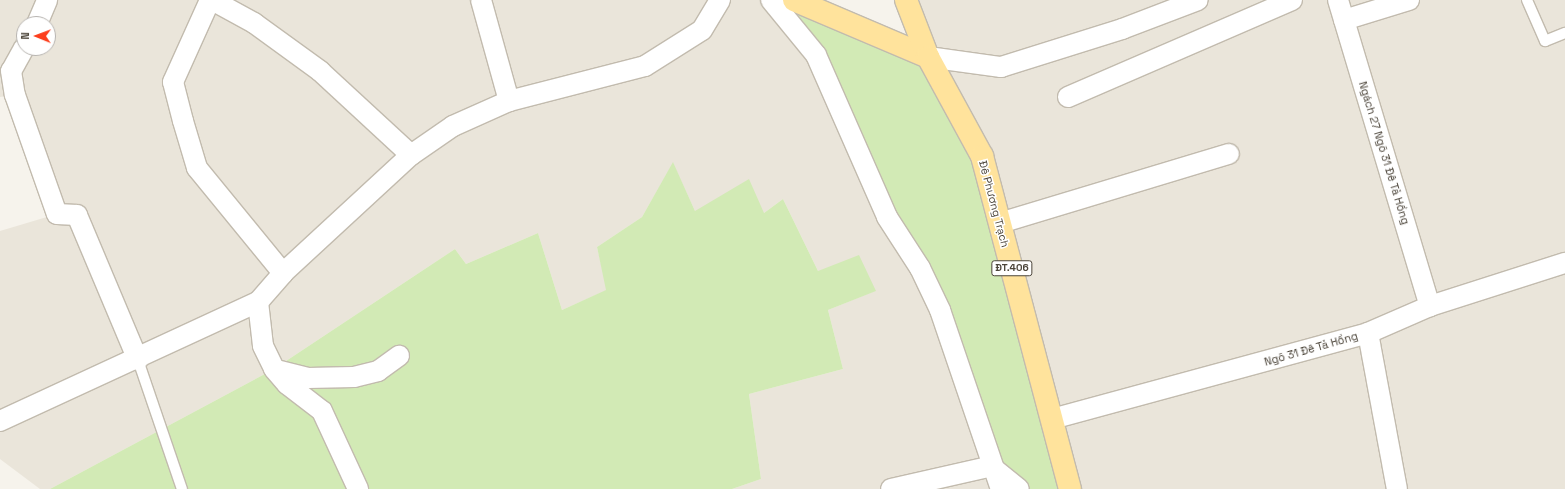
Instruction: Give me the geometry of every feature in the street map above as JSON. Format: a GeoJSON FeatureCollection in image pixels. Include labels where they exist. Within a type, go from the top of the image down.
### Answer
{"type":"FeatureCollection","features":[{"type":"Feature","properties":{"kind":"main road"},"geometry":{"type":"LineString","coordinates":[[794,0],[928,57]]}},
{"type":"Feature","properties":{"kind":"main road","name":"Đê Phương Trạch"},"geometry":{"type":"LineString","coordinates":[[906,0],[928,57],[982,156],[1070,489]]}},
{"type":"Feature","properties":{"kind":"street"},"geometry":{"type":"LineString","coordinates":[[40,16],[47,0]]}},
{"type":"Feature","properties":{"kind":"street"},"geometry":{"type":"LineString","coordinates":[[283,273],[197,168],[183,121],[173,82],[211,0],[254,23],[320,71],[411,155]]}},
{"type":"Feature","properties":{"kind":"street"},"geometry":{"type":"LineString","coordinates":[[481,0],[510,101]]}},
{"type":"Feature","properties":{"kind":"street"},"geometry":{"type":"LineString","coordinates":[[0,421],[138,360],[258,302],[283,273],[411,155],[453,126],[510,101],[645,66],[702,30],[720,0]]}},
{"type":"Feature","properties":{"kind":"street"},"geometry":{"type":"LineString","coordinates":[[771,0],[816,55],[887,217],[920,268],[940,310],[1001,489]]}},
{"type":"Feature","properties":{"kind":"street"},"geometry":{"type":"LineString","coordinates":[[928,57],[1001,67],[1122,29],[1198,0]]}},
{"type":"Feature","properties":{"kind":"street"},"geometry":{"type":"LineString","coordinates":[[1068,97],[1292,0]]}},
{"type":"Feature","properties":{"kind":"street","name":"Ngách 27 Ngõ 31 Đê Tả Hồng"},"geometry":{"type":"LineString","coordinates":[[1338,0],[1430,306]]}},
{"type":"Feature","properties":{"kind":"street"},"geometry":{"type":"LineString","coordinates":[[1344,20],[1409,0]]}},
{"type":"Feature","properties":{"kind":"street"},"geometry":{"type":"LineString","coordinates":[[19,56],[11,71],[14,95],[57,214],[77,215],[138,360]]}},
{"type":"Feature","properties":{"kind":"street"},"geometry":{"type":"LineString","coordinates":[[1000,223],[1229,154]]}},
{"type":"Feature","properties":{"kind":"street","name":"Ngõ 31 Đê Tả Hồng"},"geometry":{"type":"LineString","coordinates":[[1052,419],[1368,334],[1430,306],[1565,263]]}},
{"type":"Feature","properties":{"kind":"street"},"geometry":{"type":"LineString","coordinates":[[258,302],[263,346],[274,369],[287,384],[322,411],[358,489]]}},
{"type":"Feature","properties":{"kind":"street"},"geometry":{"type":"LineString","coordinates":[[1368,334],[1397,489]]}},
{"type":"Feature","properties":{"kind":"street"},"geometry":{"type":"LineString","coordinates":[[274,369],[308,378],[354,377],[378,371],[399,356]]}},
{"type":"Feature","properties":{"kind":"street"},"geometry":{"type":"LineString","coordinates":[[891,489],[992,466]]}},
{"type":"Feature","properties":{"kind":"street"},"geometry":{"type":"LineString","coordinates":[[992,466],[1019,489]]}},
{"type":"Feature","properties":{"kind":"lane"},"geometry":{"type":"LineString","coordinates":[[1527,0],[1545,41],[1565,33]]}},
{"type":"Feature","properties":{"kind":"lane"},"geometry":{"type":"LineString","coordinates":[[138,360],[182,489]]}},
{"type":"Feature","properties":{"kind":"shaded area"},"geometry":{"type":"Polygon","coordinates":[[[0,0],[771,0],[816,55],[920,268],[1001,489],[732,489],[761,479],[749,394],[843,369],[828,310],[875,291],[818,271],[783,199],[764,213],[695,211],[673,163],[642,217],[597,247],[607,290],[562,310],[538,233],[466,264],[455,249],[274,369],[50,489],[40,489],[0,459],[0,231],[57,214],[14,95],[0,97],[0,0]]]}},
{"type":"Feature","properties":{"kind":"shaded area"},"geometry":{"type":"Polygon","coordinates":[[[906,0],[1565,0],[1565,489],[1068,489],[906,0]]]}},
{"type":"Feature","properties":{"kind":"green space"},"geometry":{"type":"Polygon","coordinates":[[[771,0],[928,57],[982,156],[1068,489],[1001,489],[940,310],[816,55],[771,0]]]}},
{"type":"Feature","properties":{"kind":"green space"},"geometry":{"type":"Polygon","coordinates":[[[673,162],[695,211],[749,179],[764,213],[783,199],[818,271],[859,255],[876,291],[828,310],[843,369],[749,394],[761,479],[732,489],[50,489],[274,369],[455,249],[466,264],[538,233],[562,310],[606,290],[597,247],[642,217],[673,162]]]}}]}
